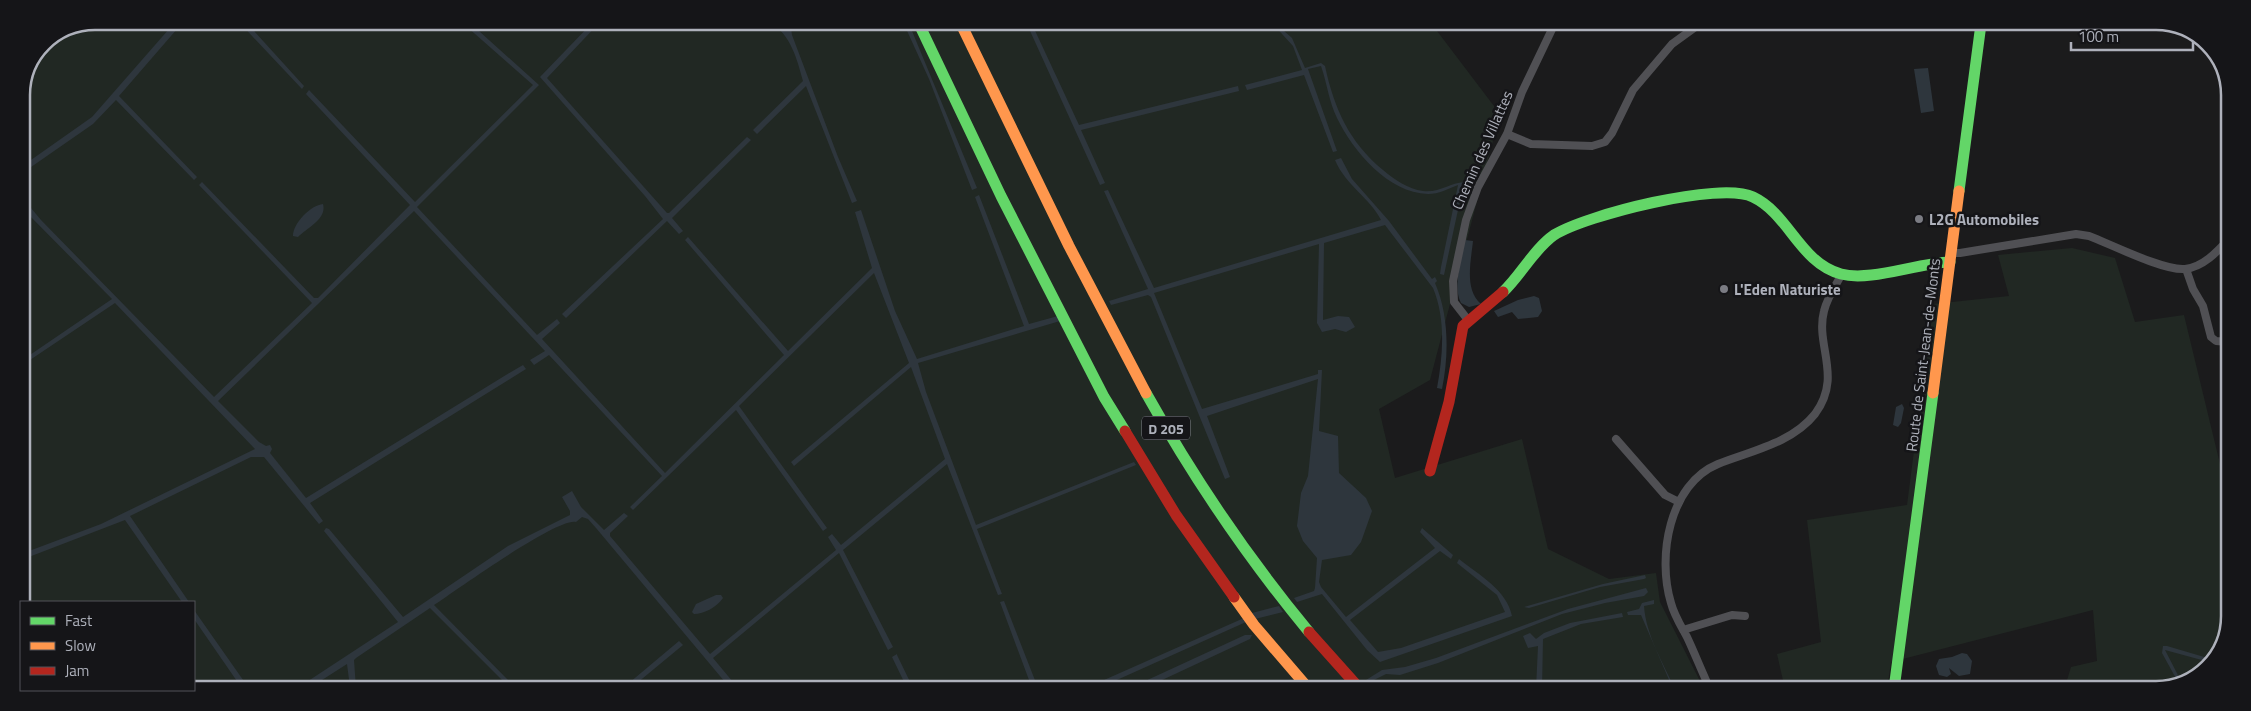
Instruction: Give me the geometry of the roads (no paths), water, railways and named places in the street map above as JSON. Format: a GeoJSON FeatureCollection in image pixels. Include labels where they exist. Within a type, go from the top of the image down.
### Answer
{"type":"FeatureCollection","features":[{"type":"Feature","properties":{"kind":"street"},"geometry":{"type":"LineString","coordinates":[[922,30],[1001,196],[1104,397],[1172,508],[1206,557],[1254,625],[1302,681]]}},
{"type":"Feature","properties":{"kind":"street","name":"D 205"},"geometry":{"type":"LineString","coordinates":[[964,30],[1128,360],[1184,458],[1227,523],[1270,582],[1353,681]]}},
{"type":"Feature","properties":{"kind":"street","name":"Chemin des Villattes"},"geometry":{"type":"LineString","coordinates":[[1468,320],[1454,302],[1453,281],[1466,220],[1474,195],[1507,134],[1522,92],[1552,30]]}},
{"type":"Feature","properties":{"kind":"street"},"geometry":{"type":"LineString","coordinates":[[1507,134],[1531,144],[1592,146],[1606,142],[1633,90],[1672,44],[1691,30]]}},
{"type":"Feature","properties":{"kind":"street","name":"Route de Saint-Jean-de-Monts"},"geometry":{"type":"LineString","coordinates":[[1895,681],[1980,30]]}},
{"type":"Feature","properties":{"kind":"street"},"geometry":{"type":"LineString","coordinates":[[1430,472],[1449,402],[1463,326],[1511,285],[1553,236],[1572,226],[1608,215],[1678,199],[1739,192],[1751,196],[1762,203],[1817,260],[1827,268],[1842,274],[1863,274],[1932,262],[1960,253],[2076,234],[2089,236],[2165,266],[2186,269],[2207,260],[2221,247]]}},
{"type":"Feature","properties":{"kind":"street"},"geometry":{"type":"LineString","coordinates":[[2186,269],[2193,289],[2203,306],[2211,337],[2216,341],[2221,341]]}},
{"type":"Feature","properties":{"kind":"street"},"geometry":{"type":"LineString","coordinates":[[1706,681],[1671,604],[1666,565],[1668,540],[1678,502],[1694,481],[1707,470],[1796,432],[1815,414],[1822,402],[1827,384],[1828,367],[1823,329],[1823,312],[1842,274]]}},
{"type":"Feature","properties":{"kind":"street"},"geometry":{"type":"LineString","coordinates":[[1616,439],[1665,494],[1678,502]]}},
{"type":"Feature","properties":{"kind":"street"},"geometry":{"type":"LineString","coordinates":[[1683,630],[1732,615],[1745,616]]}},
{"type":"Feature","properties":{"kind":"place","name":"L2G Automobiles"},"geometry":{"type":"Point","coordinates":[1919,219]}},
{"type":"Feature","properties":{"kind":"place","name":"L'Eden Naturiste"},"geometry":{"type":"Point","coordinates":[1724,289]}}]}
